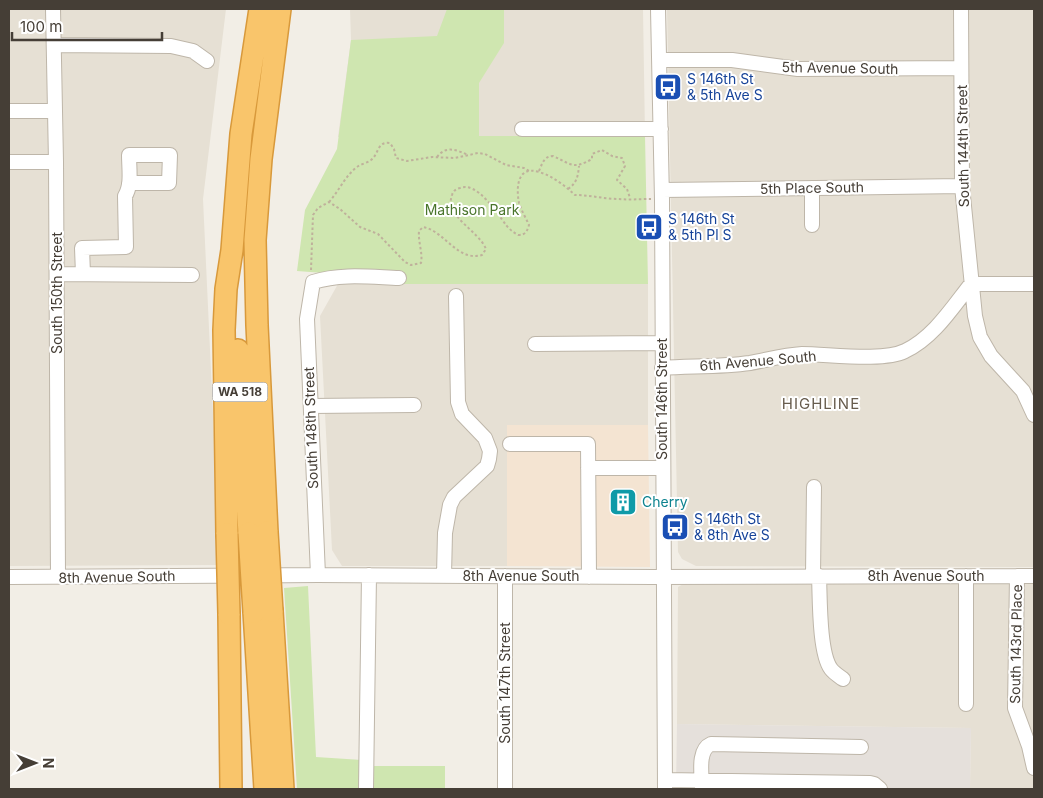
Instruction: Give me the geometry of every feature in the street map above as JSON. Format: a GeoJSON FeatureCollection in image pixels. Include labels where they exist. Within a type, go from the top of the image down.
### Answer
{"type":"FeatureCollection","features":[{"type":"Feature","properties":{"kind":"highway","name":"WA 518"},"geometry":{"type":"LineString","coordinates":[[258,533],[255,240],[261,159],[280,9]]}},
{"type":"Feature","properties":{"kind":"highway"},"geometry":{"type":"LineString","coordinates":[[274,50],[286,9]]}},
{"type":"Feature","properties":{"kind":"highway","name":"WA 518"},"geometry":{"type":"LineString","coordinates":[[257,16],[241,134],[232,250],[258,533],[263,612],[283,789]]}},
{"type":"Feature","properties":{"kind":"highway"},"geometry":{"type":"LineString","coordinates":[[232,250],[226,289],[224,330],[232,789]]}},
{"type":"Feature","properties":{"kind":"highway","name":"WA 518"},"geometry":{"type":"LineString","coordinates":[[263,612],[265,789]]}},
{"type":"Feature","properties":{"kind":"street","name":"South 150th Street"},"geometry":{"type":"LineString","coordinates":[[53,9],[57,274],[58,578]]}},
{"type":"Feature","properties":{"kind":"street","name":"South 146th Street"},"geometry":{"type":"LineString","coordinates":[[658,9],[662,190],[665,785]]}},
{"type":"Feature","properties":{"kind":"street","name":"South 144th Street"},"geometry":{"type":"LineString","coordinates":[[961,9],[962,186],[971,284]]}},
{"type":"Feature","properties":{"kind":"street"},"geometry":{"type":"LineString","coordinates":[[54,45],[171,46],[193,51],[207,61]]}},
{"type":"Feature","properties":{"kind":"street","name":"5th Avenue South"},"geometry":{"type":"LineString","coordinates":[[660,60],[732,60],[798,69],[961,68]]}},
{"type":"Feature","properties":{"kind":"street"},"geometry":{"type":"LineString","coordinates":[[9,111],[55,112]]}},
{"type":"Feature","properties":{"kind":"street"},"geometry":{"type":"LineString","coordinates":[[522,129],[661,129]]}},
{"type":"Feature","properties":{"kind":"street"},"geometry":{"type":"LineString","coordinates":[[9,162],[56,162]]}},
{"type":"Feature","properties":{"kind":"street"},"geometry":{"type":"LineString","coordinates":[[83,274],[82,248],[126,246],[125,196],[130,189],[129,183]]}},
{"type":"Feature","properties":{"kind":"street","name":"5th Place South"},"geometry":{"type":"LineString","coordinates":[[662,190],[962,186]]}},
{"type":"Feature","properties":{"kind":"street"},"geometry":{"type":"LineString","coordinates":[[812,188],[812,225]]}},
{"type":"Feature","properties":{"kind":"street"},"geometry":{"type":"LineString","coordinates":[[57,274],[192,275]]}},
{"type":"Feature","properties":{"kind":"street"},"geometry":{"type":"LineString","coordinates":[[313,282],[327,277],[341,276],[399,278]]}},
{"type":"Feature","properties":{"kind":"street","name":"South 148th Street"},"geometry":{"type":"LineString","coordinates":[[313,282],[307,319],[318,575]]}},
{"type":"Feature","properties":{"kind":"street"},"geometry":{"type":"LineString","coordinates":[[1034,284],[971,284],[980,337],[991,356],[1022,391],[1034,415]]}},
{"type":"Feature","properties":{"kind":"street","name":"6th Avenue South"},"geometry":{"type":"LineString","coordinates":[[662,368],[732,364],[801,354],[864,356],[902,353],[915,346],[943,320],[971,284]]}},
{"type":"Feature","properties":{"kind":"street"},"geometry":{"type":"LineString","coordinates":[[444,575],[445,533],[450,505],[454,497],[487,466],[490,451],[485,438],[462,414],[458,402],[456,296]]}},
{"type":"Feature","properties":{"kind":"street"},"geometry":{"type":"LineString","coordinates":[[535,344],[662,343]]}},
{"type":"Feature","properties":{"kind":"street"},"geometry":{"type":"LineString","coordinates":[[310,406],[414,405]]}},
{"type":"Feature","properties":{"kind":"street"},"geometry":{"type":"LineString","coordinates":[[510,444],[588,444],[589,576]]}},
{"type":"Feature","properties":{"kind":"street"},"geometry":{"type":"LineString","coordinates":[[588,468],[663,468]]}},
{"type":"Feature","properties":{"kind":"street"},"geometry":{"type":"LineString","coordinates":[[814,487],[816,576],[826,659],[831,669],[843,679]]}},
{"type":"Feature","properties":{"kind":"street","name":"8th Avenue South"},"geometry":{"type":"LineString","coordinates":[[9,577],[318,575],[664,577],[1034,576]]}},
{"type":"Feature","properties":{"kind":"street"},"geometry":{"type":"LineString","coordinates":[[366,789],[369,575]]}},
{"type":"Feature","properties":{"kind":"street","name":"South 147th Street"},"geometry":{"type":"LineString","coordinates":[[505,576],[505,789]]}},
{"type":"Feature","properties":{"kind":"street"},"geometry":{"type":"LineString","coordinates":[[966,576],[966,704]]}},
{"type":"Feature","properties":{"kind":"street","name":"South 143rd Place"},"geometry":{"type":"LineString","coordinates":[[1017,576],[1014,708],[1029,746],[1034,768]]}},
{"type":"Feature","properties":{"kind":"street"},"geometry":{"type":"LineString","coordinates":[[702,785],[702,752],[706,746],[711,744],[861,747]]}},
{"type":"Feature","properties":{"kind":"street"},"geometry":{"type":"LineString","coordinates":[[665,785],[874,784],[880,789]]}},
{"type":"Feature","properties":{"kind":"path"},"geometry":{"type":"LineString","coordinates":[[313,282],[310,263],[313,215],[318,208],[329,202],[349,174],[357,167],[373,159],[385,142],[392,145],[396,158],[399,160],[407,161],[437,157],[454,158],[485,154],[506,164],[529,171]]}},
{"type":"Feature","properties":{"kind":"path"},"geometry":{"type":"LineString","coordinates":[[437,157],[441,152],[450,149],[468,155]]}},
{"type":"Feature","properties":{"kind":"path"},"geometry":{"type":"LineString","coordinates":[[539,171],[545,159],[550,156],[562,162],[579,166],[592,159],[592,154],[602,150],[612,156],[622,158],[625,166],[617,180],[627,189],[630,198]]}},
{"type":"Feature","properties":{"kind":"path"},"geometry":{"type":"LineString","coordinates":[[568,189],[578,178],[579,166]]}},
{"type":"Feature","properties":{"kind":"path"},"geometry":{"type":"LineString","coordinates":[[329,202],[360,227],[378,234],[405,262],[411,265],[421,263],[422,254],[418,242],[419,230],[423,227],[435,231],[452,246],[474,257],[482,255],[486,249],[483,241],[458,218],[451,206],[453,192],[465,186],[484,198],[512,231],[518,235],[523,235],[527,232],[530,224],[520,205],[519,179],[524,172],[539,171],[559,181],[575,195],[620,200],[630,198],[650,199]]}},
{"type":"Feature","properties":{"kind":"shaded area"},"geometry":{"type":"Polygon","coordinates":[[[9,9],[226,9],[203,199],[220,565],[9,566],[9,9]]]}},
{"type":"Feature","properties":{"kind":"shaded area"},"geometry":{"type":"Polygon","coordinates":[[[350,9],[643,9],[645,136],[338,137],[351,40],[350,9]]]}},
{"type":"Feature","properties":{"kind":"shaded area"},"geometry":{"type":"Polygon","coordinates":[[[667,9],[1034,9],[1034,567],[696,566],[682,559],[678,552],[667,9]]]}},
{"type":"Feature","properties":{"kind":"shaded area"},"geometry":{"type":"Polygon","coordinates":[[[338,284],[648,284],[648,425],[507,425],[507,566],[342,566],[332,550],[320,316],[338,284]]]}},
{"type":"Feature","properties":{"kind":"shaded area"},"geometry":{"type":"Polygon","coordinates":[[[507,425],[648,425],[650,567],[507,566],[507,425]]]}},
{"type":"Feature","properties":{"kind":"shaded area"},"geometry":{"type":"Polygon","coordinates":[[[685,583],[1034,584],[1034,789],[970,789],[971,728],[677,724],[678,587],[685,583]]]}},
{"type":"Feature","properties":{"kind":"shaded area"},"geometry":{"type":"Polygon","coordinates":[[[677,724],[971,728],[970,789],[676,789],[677,724]]]}},
{"type":"Feature","properties":{"kind":"green space","name":"Mathison Park"},"geometry":{"type":"Polygon","coordinates":[[[447,9],[504,9],[504,43],[479,83],[479,136],[645,136],[648,284],[338,284],[337,274],[297,271],[305,210],[337,149],[351,40],[437,36],[447,9]]]}},
{"type":"Feature","properties":{"kind":"green space"},"geometry":{"type":"Polygon","coordinates":[[[308,586],[316,757],[362,760],[361,789],[297,789],[284,588],[308,586]]]}},
{"type":"Feature","properties":{"kind":"green space"},"geometry":{"type":"Polygon","coordinates":[[[374,766],[445,766],[445,789],[374,789],[374,766]]]}},
{"type":"Feature","properties":{"kind":"place","name":"S 146th St & 5th Ave S"},"geometry":{"type":"Point","coordinates":[668,87]}},
{"type":"Feature","properties":{"kind":"place","name":"S 146th St & 5th Pl S"},"geometry":{"type":"Point","coordinates":[649,227]}},
{"type":"Feature","properties":{"kind":"place","name":"Cherry"},"geometry":{"type":"Point","coordinates":[623,502]}},
{"type":"Feature","properties":{"kind":"place","name":"S 146th St & 8th Ave S"},"geometry":{"type":"Point","coordinates":[675,527]}},
{"type":"Feature","properties":{"kind":"district","name":"HIGHLINE"},"geometry":{"type":"Point","coordinates":[821,404]}}]}
